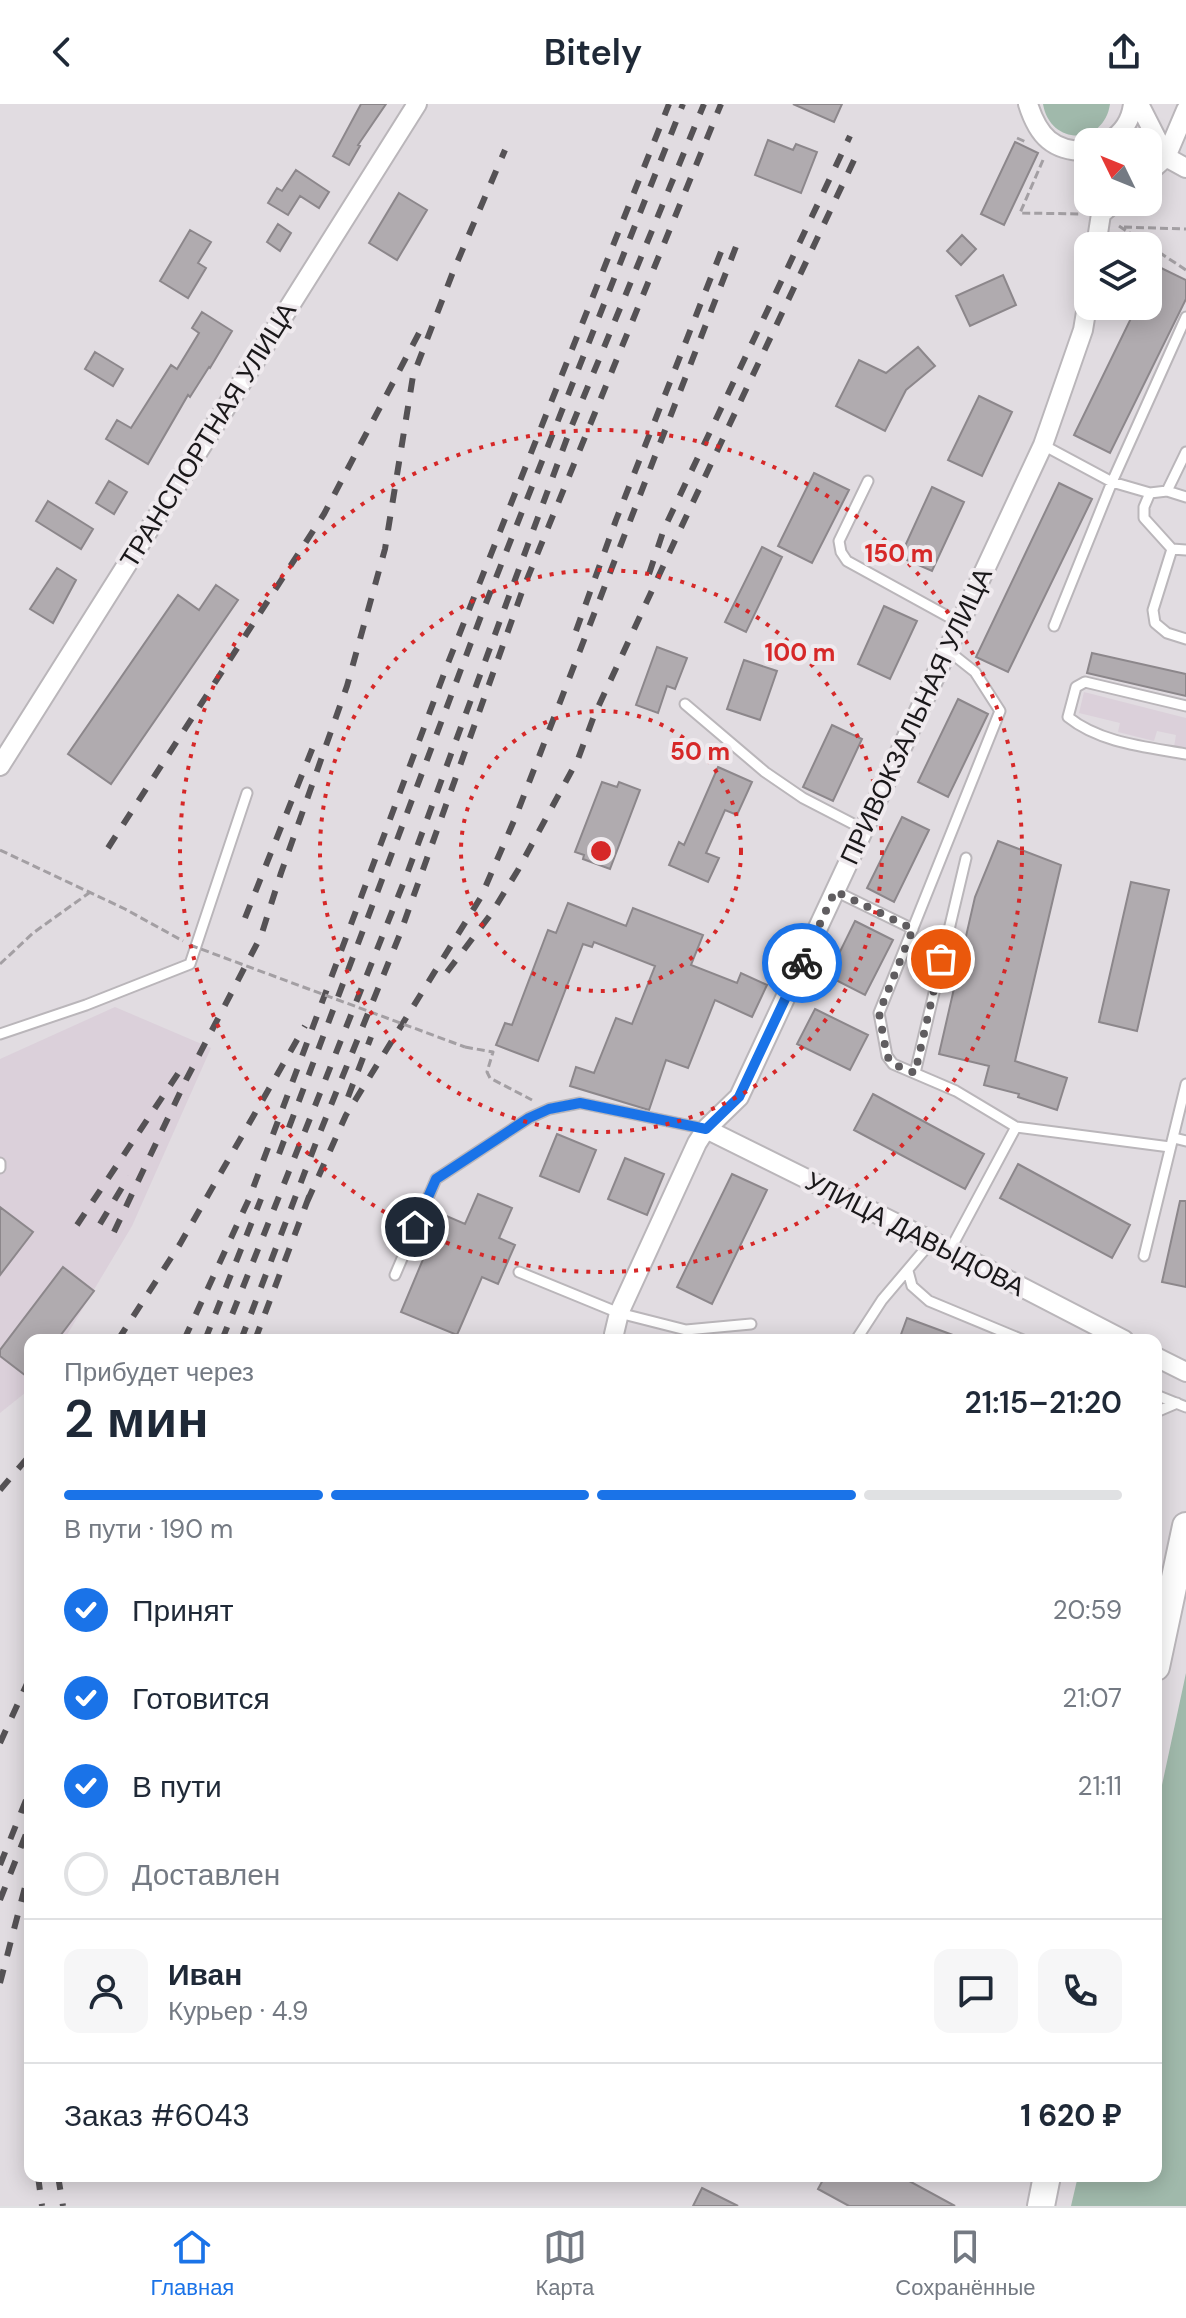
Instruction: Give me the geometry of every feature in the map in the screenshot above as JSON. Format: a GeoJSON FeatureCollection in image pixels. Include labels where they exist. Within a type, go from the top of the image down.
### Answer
{"type":"FeatureCollection","features":[{"type":"Feature","properties":{"kind":"main road"},"geometry":{"type":"LineString","coordinates":[[1162,1633],[1186,1526]]}},
{"type":"Feature","properties":{"kind":"main road"},"geometry":{"type":"LineString","coordinates":[[1041,2206],[1046,2182]]}},
{"type":"Feature","properties":{"kind":"street","name":"ТРАНСПОРТНАЯ УЛИЦА"},"geometry":{"type":"LineString","coordinates":[[0,766],[417,104]]}},
{"type":"Feature","properties":{"kind":"street"},"geometry":{"type":"LineString","coordinates":[[1028,104],[1034,124],[1047,139],[1065,149],[1074,150]]}},
{"type":"Feature","properties":{"kind":"street"},"geometry":{"type":"LineString","coordinates":[[1125,128],[1132,115],[1133,104]]}},
{"type":"Feature","properties":{"kind":"street"},"geometry":{"type":"LineString","coordinates":[[1139,104],[1147,128]]}},
{"type":"Feature","properties":{"kind":"street"},"geometry":{"type":"LineString","coordinates":[[1162,148],[1186,110]]}},
{"type":"Feature","properties":{"kind":"street"},"geometry":{"type":"LineString","coordinates":[[1162,158],[1186,168]]}},
{"type":"Feature","properties":{"kind":"street","name":"ПРИВОКЗАЛЬНАЯ УЛИЦА"},"geometry":{"type":"LineString","coordinates":[[614,1334],[619,1313],[697,1143],[706,1129],[739,1097],[1043,445],[1085,320]]}},
{"type":"Feature","properties":{"kind":"street","name":"УЛИЦА ДАВЫДОВА"},"geometry":{"type":"LineString","coordinates":[[706,1129],[1112,1334]]}},
{"type":"Feature","properties":{"kind":"street"},"geometry":{"type":"LineString","coordinates":[[1162,1360],[1186,1372]]}},
{"type":"Feature","properties":{"kind":"lane"},"geometry":{"type":"LineString","coordinates":[[1054,626],[1112,482],[1186,317]]}},
{"type":"Feature","properties":{"kind":"lane"},"geometry":{"type":"LineString","coordinates":[[1043,445],[1112,482],[1150,493],[1167,491],[1186,497]]}},
{"type":"Feature","properties":{"kind":"lane"},"geometry":{"type":"LineString","coordinates":[[1167,491],[1186,452]]}},
{"type":"Feature","properties":{"kind":"lane"},"geometry":{"type":"LineString","coordinates":[[868,481],[839,541],[841,552],[847,561],[958,622]]}},
{"type":"Feature","properties":{"kind":"lane"},"geometry":{"type":"LineString","coordinates":[[1150,493],[1144,507],[1144,518],[1172,549],[1186,550]]}},
{"type":"Feature","properties":{"kind":"lane"},"geometry":{"type":"LineString","coordinates":[[1172,549],[1153,610],[1155,623],[1167,633],[1186,639]]}},
{"type":"Feature","properties":{"kind":"lane"},"geometry":{"type":"LineString","coordinates":[[946,648],[975,672],[1000,711],[879,1013],[887,1056],[893,1064],[956,1091],[1016,1127],[1186,1141]]}},
{"type":"Feature","properties":{"kind":"lane"},"geometry":{"type":"LineString","coordinates":[[1186,706],[1085,682],[1076,687],[1068,717],[1079,726],[1122,743],[1186,754]]}},
{"type":"Feature","properties":{"kind":"lane"},"geometry":{"type":"LineString","coordinates":[[685,704],[765,772],[803,798],[863,829]]}},
{"type":"Feature","properties":{"kind":"lane"},"geometry":{"type":"LineString","coordinates":[[0,1034],[86,1005],[190,964],[247,793]]}},
{"type":"Feature","properties":{"kind":"lane"},"geometry":{"type":"LineString","coordinates":[[915,1073],[966,858]]}},
{"type":"Feature","properties":{"kind":"lane"},"geometry":{"type":"LineString","coordinates":[[835,891],[913,929]]}},
{"type":"Feature","properties":{"kind":"lane"},"geometry":{"type":"LineString","coordinates":[[1144,1256],[1186,1084]]}},
{"type":"Feature","properties":{"kind":"lane"},"geometry":{"type":"LineString","coordinates":[[395,1275],[436,1179],[529,1118],[549,1109],[580,1103],[706,1129]]}},
{"type":"Feature","properties":{"kind":"lane"},"geometry":{"type":"LineString","coordinates":[[950,1250],[1016,1127]]}},
{"type":"Feature","properties":{"kind":"lane"},"geometry":{"type":"LineString","coordinates":[[860,1334],[877,1307],[932,1241]]}},
{"type":"Feature","properties":{"kind":"lane"},"geometry":{"type":"LineString","coordinates":[[908,1271],[912,1286],[929,1301],[1009,1334]]}},
{"type":"Feature","properties":{"kind":"lane"},"geometry":{"type":"LineString","coordinates":[[519,1272],[619,1313],[686,1330],[751,1324]]}},
{"type":"Feature","properties":{"kind":"lane"},"geometry":{"type":"LineString","coordinates":[[1162,1397],[1181,1405]]}},
{"type":"Feature","properties":{"kind":"path"},"geometry":{"type":"LineString","coordinates":[[1017,138],[1027,143]]}},
{"type":"Feature","properties":{"kind":"path"},"geometry":{"type":"LineString","coordinates":[[1047,152],[1020,213],[1074,210]]}},
{"type":"Feature","properties":{"kind":"path"},"geometry":{"type":"LineString","coordinates":[[1113,216],[1121,227],[1186,270]]}},
{"type":"Feature","properties":{"kind":"path"},"geometry":{"type":"LineString","coordinates":[[1121,227],[1186,229]]}},
{"type":"Feature","properties":{"kind":"path"},"geometry":{"type":"LineString","coordinates":[[0,850],[190,945],[465,1047],[493,1052],[487,1072],[490,1078],[549,1109]]}},
{"type":"Feature","properties":{"kind":"path"},"geometry":{"type":"LineString","coordinates":[[0,964],[33,933],[89,893]]}},
{"type":"Feature","properties":{"kind":"shaded area"},"geometry":{"type":"Polygon","coordinates":[[[1084,692],[1186,718],[1186,750],[1174,747],[1176,735],[1157,731],[1154,741],[1118,732],[1120,723],[1079,713],[1084,692]]]}},
{"type":"Feature","properties":{"kind":"shaded area"},"geometry":{"type":"Polygon","coordinates":[[[115,1007],[211,1048],[132,1226],[68,1334],[24,1334],[24,1394],[0,1413],[0,1059],[115,1007]]]}},
{"type":"Feature","properties":{"kind":"green space"},"geometry":{"type":"Polygon","coordinates":[[[1043,104],[1110,104],[1106,118],[1098,128],[1074,128],[1074,135],[1056,128],[1043,104]]]}},
{"type":"Feature","properties":{"kind":"green space"},"geometry":{"type":"Polygon","coordinates":[[[1186,1673],[1186,2206],[1071,2206],[1077,2182],[1162,2182],[1162,1785],[1186,1673]]]}},
{"type":"Feature","properties":{"kind":"building"},"geometry":{"type":"Polygon","coordinates":[[[361,104],[386,104],[358,145],[349,165],[333,156],[361,104]]]}},
{"type":"Feature","properties":{"kind":"building"},"geometry":{"type":"Polygon","coordinates":[[[793,104],[842,104],[834,122],[793,104]]]}},
{"type":"Feature","properties":{"kind":"building"},"geometry":{"type":"Polygon","coordinates":[[[768,140],[793,150],[796,144],[817,152],[801,193],[755,175],[768,140]]]}},
{"type":"Feature","properties":{"kind":"building"},"geometry":{"type":"Polygon","coordinates":[[[1015,142],[1038,153],[1004,225],[981,214],[1015,142]]]}},
{"type":"Feature","properties":{"kind":"building"},"geometry":{"type":"Polygon","coordinates":[[[296,170],[329,192],[319,208],[300,196],[288,215],[268,203],[277,188],[282,191],[296,170]]]}},
{"type":"Feature","properties":{"kind":"building"},"geometry":{"type":"Polygon","coordinates":[[[399,193],[427,210],[397,260],[369,243],[399,193]]]}},
{"type":"Feature","properties":{"kind":"building"},"geometry":{"type":"Polygon","coordinates":[[[278,224],[291,233],[280,251],[267,242],[278,224]]]}},
{"type":"Feature","properties":{"kind":"building"},"geometry":{"type":"Polygon","coordinates":[[[190,230],[211,242],[198,263],[206,268],[188,298],[160,281],[190,230]]]}},
{"type":"Feature","properties":{"kind":"building"},"geometry":{"type":"Polygon","coordinates":[[[962,235],[976,249],[961,265],[947,251],[962,235]]]}},
{"type":"Feature","properties":{"kind":"building"},"geometry":{"type":"Polygon","coordinates":[[[1162,268],[1186,280],[1186,299],[1110,453],[1074,435],[1130,320],[1162,320],[1162,268]]]}},
{"type":"Feature","properties":{"kind":"building"},"geometry":{"type":"Polygon","coordinates":[[[1003,275],[1016,305],[970,326],[956,296],[1003,275]]]}},
{"type":"Feature","properties":{"kind":"building"},"geometry":{"type":"Polygon","coordinates":[[[202,312],[232,331],[210,368],[190,397],[188,395],[148,464],[106,439],[117,420],[131,428],[171,365],[177,369],[199,333],[192,328],[202,312]]]}},
{"type":"Feature","properties":{"kind":"building"},"geometry":{"type":"Polygon","coordinates":[[[918,347],[935,366],[906,390],[885,431],[836,406],[859,360],[886,373],[918,347]]]}},
{"type":"Feature","properties":{"kind":"building"},"geometry":{"type":"Polygon","coordinates":[[[95,352],[123,369],[113,386],[85,369],[95,352]]]}},
{"type":"Feature","properties":{"kind":"building"},"geometry":{"type":"Polygon","coordinates":[[[979,396],[1012,412],[982,476],[948,460],[979,396]]]}},
{"type":"Feature","properties":{"kind":"building"},"geometry":{"type":"Polygon","coordinates":[[[814,473],[849,490],[812,563],[778,546],[814,473]]]}},
{"type":"Feature","properties":{"kind":"building"},"geometry":{"type":"Polygon","coordinates":[[[109,481],[127,492],[114,514],[96,503],[109,481]]]}},
{"type":"Feature","properties":{"kind":"building"},"geometry":{"type":"Polygon","coordinates":[[[1059,483],[1092,499],[1008,672],[976,657],[1059,483]]]}},
{"type":"Feature","properties":{"kind":"building"},"geometry":{"type":"Polygon","coordinates":[[[932,487],[964,502],[932,571],[900,557],[932,487]]]}},
{"type":"Feature","properties":{"kind":"building"},"geometry":{"type":"Polygon","coordinates":[[[48,501],[93,529],[81,549],[36,521],[48,501]]]}},
{"type":"Feature","properties":{"kind":"building"},"geometry":{"type":"Polygon","coordinates":[[[762,547],[782,557],[746,632],[725,622],[762,547]]]}},
{"type":"Feature","properties":{"kind":"building"},"geometry":{"type":"Polygon","coordinates":[[[57,568],[76,580],[53,623],[30,609],[57,568]]]}},
{"type":"Feature","properties":{"kind":"building"},"geometry":{"type":"Polygon","coordinates":[[[216,585],[238,600],[111,784],[68,754],[178,595],[199,610],[216,585]]]}},
{"type":"Feature","properties":{"kind":"building"},"geometry":{"type":"Polygon","coordinates":[[[884,606],[917,621],[890,679],[858,664],[884,606]]]}},
{"type":"Feature","properties":{"kind":"building"},"geometry":{"type":"Polygon","coordinates":[[[657,647],[687,658],[675,689],[667,686],[658,713],[636,705],[657,647]]]}},
{"type":"Feature","properties":{"kind":"building"},"geometry":{"type":"Polygon","coordinates":[[[1092,653],[1186,674],[1186,696],[1087,673],[1092,653]]]}},
{"type":"Feature","properties":{"kind":"building"},"geometry":{"type":"Polygon","coordinates":[[[744,660],[777,671],[760,720],[727,709],[744,660]]]}},
{"type":"Feature","properties":{"kind":"building"},"geometry":{"type":"Polygon","coordinates":[[[958,699],[988,714],[948,797],[918,782],[958,699]]]}},
{"type":"Feature","properties":{"kind":"building"},"geometry":{"type":"Polygon","coordinates":[[[832,725],[862,739],[833,801],[803,787],[832,725]]]}},
{"type":"Feature","properties":{"kind":"building"},"geometry":{"type":"Polygon","coordinates":[[[718,767],[752,782],[737,815],[725,810],[706,853],[719,858],[708,882],[669,865],[679,842],[684,845],[718,767]]]}},
{"type":"Feature","properties":{"kind":"building"},"geometry":{"type":"Polygon","coordinates":[[[602,782],[617,787],[619,782],[640,790],[610,869],[583,859],[584,855],[575,852],[602,782]]]}},
{"type":"Feature","properties":{"kind":"building"},"geometry":{"type":"Polygon","coordinates":[[[902,817],[929,830],[894,902],[867,888],[902,817]]]}},
{"type":"Feature","properties":{"kind":"building"},"geometry":{"type":"Polygon","coordinates":[[[998,841],[1061,865],[1015,1061],[1067,1078],[1057,1110],[1018,1097],[1019,1094],[984,1085],[989,1066],[939,1054],[975,897],[998,841]]]}},
{"type":"Feature","properties":{"kind":"building"},"geometry":{"type":"Polygon","coordinates":[[[1131,882],[1169,890],[1137,1031],[1099,1022],[1131,882]]]}},
{"type":"Feature","properties":{"kind":"building"},"geometry":{"type":"Polygon","coordinates":[[[568,903],[626,926],[633,908],[703,935],[691,965],[737,983],[741,973],[767,985],[752,1017],[715,1000],[688,1068],[666,1060],[649,1110],[570,1086],[576,1067],[594,1073],[616,1018],[632,1024],[655,966],[594,942],[592,947],[583,944],[538,1061],[496,1045],[505,1023],[512,1025],[548,930],[556,933],[568,903]]]}},
{"type":"Feature","properties":{"kind":"building"},"geometry":{"type":"Polygon","coordinates":[[[855,921],[893,940],[865,995],[828,976],[855,921]]]}},
{"type":"Feature","properties":{"kind":"building"},"geometry":{"type":"Polygon","coordinates":[[[815,1009],[868,1035],[850,1070],[797,1044],[815,1009]]]}},
{"type":"Feature","properties":{"kind":"building"},"geometry":{"type":"Polygon","coordinates":[[[873,1094],[984,1154],[965,1189],[854,1130],[873,1094]]]}},
{"type":"Feature","properties":{"kind":"building"},"geometry":{"type":"Polygon","coordinates":[[[557,1134],[596,1150],[579,1192],[540,1176],[557,1134]]]}},
{"type":"Feature","properties":{"kind":"building"},"geometry":{"type":"Polygon","coordinates":[[[625,1158],[664,1174],[647,1215],[608,1199],[625,1158]]]}},
{"type":"Feature","properties":{"kind":"building"},"geometry":{"type":"Polygon","coordinates":[[[1018,1164],[1130,1225],[1112,1258],[1000,1198],[1018,1164]]]}},
{"type":"Feature","properties":{"kind":"building"},"geometry":{"type":"Polygon","coordinates":[[[732,1174],[767,1190],[712,1304],[677,1287],[732,1174]]]}},
{"type":"Feature","properties":{"kind":"building"},"geometry":{"type":"Polygon","coordinates":[[[478,1194],[512,1208],[499,1238],[515,1245],[498,1284],[482,1277],[457,1334],[455,1334],[401,1312],[442,1214],[465,1224],[478,1194]]]}},
{"type":"Feature","properties":{"kind":"building"},"geometry":{"type":"Polygon","coordinates":[[[1180,1201],[1186,1201],[1186,1287],[1162,1282],[1180,1201]]]}},
{"type":"Feature","properties":{"kind":"building"},"geometry":{"type":"Polygon","coordinates":[[[0,1207],[33,1232],[0,1275],[0,1207]]]}},
{"type":"Feature","properties":{"kind":"building"},"geometry":{"type":"Polygon","coordinates":[[[63,1267],[94,1291],[62,1334],[24,1334],[24,1374],[0,1356],[0,1350],[63,1267]]]}},
{"type":"Feature","properties":{"kind":"building"},"geometry":{"type":"Polygon","coordinates":[[[907,1318],[950,1334],[901,1334],[907,1318]]]}},
{"type":"Feature","properties":{"kind":"building"},"geometry":{"type":"Polygon","coordinates":[[[822,2182],[911,2182],[955,2206],[849,2206],[818,2189],[822,2182]]]}},
{"type":"Feature","properties":{"kind":"building"},"geometry":{"type":"Polygon","coordinates":[[[702,2188],[738,2206],[693,2206],[702,2188]]]}},
{"type":"Feature","properties":{"kind":"railway"},"geometry":{"type":"LineString","coordinates":[[187,1334],[249,1199],[448,663],[669,104]]}},
{"type":"Feature","properties":{"kind":"railway"},"geometry":{"type":"LineString","coordinates":[[279,1154],[484,608],[683,104]]}},
{"type":"Feature","properties":{"kind":"railway"},"geometry":{"type":"LineString","coordinates":[[224,1334],[407,874],[570,430],[704,104]]}},
{"type":"Feature","properties":{"kind":"railway"},"geometry":{"type":"LineString","coordinates":[[243,1334],[400,934],[523,589],[721,104]]}},
{"type":"Feature","properties":{"kind":"railway"},"geometry":{"type":"LineString","coordinates":[[649,574],[664,529],[850,136]]}},
{"type":"Feature","properties":{"kind":"railway"},"geometry":{"type":"LineString","coordinates":[[114,1232],[186,1080],[261,936],[347,686],[385,549],[413,376],[505,150]]}},
{"type":"Feature","properties":{"kind":"railway"},"geometry":{"type":"LineString","coordinates":[[447,972],[491,914],[578,759],[594,716],[855,158]]}},
{"type":"Feature","properties":{"kind":"railway"},"geometry":{"type":"LineString","coordinates":[[576,631],[726,239]]}},
{"type":"Feature","properties":{"kind":"railway"},"geometry":{"type":"LineString","coordinates":[[307,1202],[346,1115],[481,897],[516,816],[737,244]]}},
{"type":"Feature","properties":{"kind":"railway"},"geometry":{"type":"LineString","coordinates":[[108,848],[324,514],[419,333]]}},
{"type":"Feature","properties":{"kind":"railway"},"geometry":{"type":"LineString","coordinates":[[245,918],[313,747]]}},
{"type":"Feature","properties":{"kind":"railway"},"geometry":{"type":"LineString","coordinates":[[122,1334],[180,1244],[305,1026]]}},
{"type":"Feature","properties":{"kind":"railway"},"geometry":{"type":"LineString","coordinates":[[348,1097],[371,1037]]}},
{"type":"Feature","properties":{"kind":"railway"},"geometry":{"type":"LineString","coordinates":[[77,1225],[179,1072]]}},
{"type":"Feature","properties":{"kind":"railway"},"geometry":{"type":"LineString","coordinates":[[100,1224],[129,1176]]}},
{"type":"Feature","properties":{"kind":"railway"},"geometry":{"type":"LineString","coordinates":[[257,1334],[310,1194]]}},
{"type":"Feature","properties":{"kind":"railway"},"geometry":{"type":"LineString","coordinates":[[207,1334],[261,1199]]}},
{"type":"Feature","properties":{"kind":"railway"},"geometry":{"type":"LineString","coordinates":[[0,1490],[24,1462]]}},
{"type":"Feature","properties":{"kind":"railway"},"geometry":{"type":"LineString","coordinates":[[0,1743],[24,1690]]}},
{"type":"Feature","properties":{"kind":"railway"},"geometry":{"type":"LineString","coordinates":[[0,1865],[24,1805]]}},
{"type":"Feature","properties":{"kind":"railway"},"geometry":{"type":"LineString","coordinates":[[0,1900],[24,1839]]}},
{"type":"Feature","properties":{"kind":"railway"},"geometry":{"type":"LineString","coordinates":[[0,1983],[24,1891]]}},
{"type":"Feature","properties":{"kind":"railway"},"geometry":{"type":"LineString","coordinates":[[39,2182],[42,2206]]}},
{"type":"Feature","properties":{"kind":"railway"},"geometry":{"type":"LineString","coordinates":[[59,2182],[63,2206]]}},
{"type":"Feature","properties":{"kind":"way so far"},"geometry":{"type":"LineString","coordinates":[[802,963],[835,891],[913,929],[879,1013],[879,1025],[887,1056],[893,1064],[915,1073],[941,959]]}},
{"type":"Feature","properties":{"kind":"route"},"geometry":{"type":"LineString","coordinates":[[415,1227],[436,1179],[529,1118],[549,1109],[580,1103],[706,1129],[739,1097],[802,963]]}}]}
